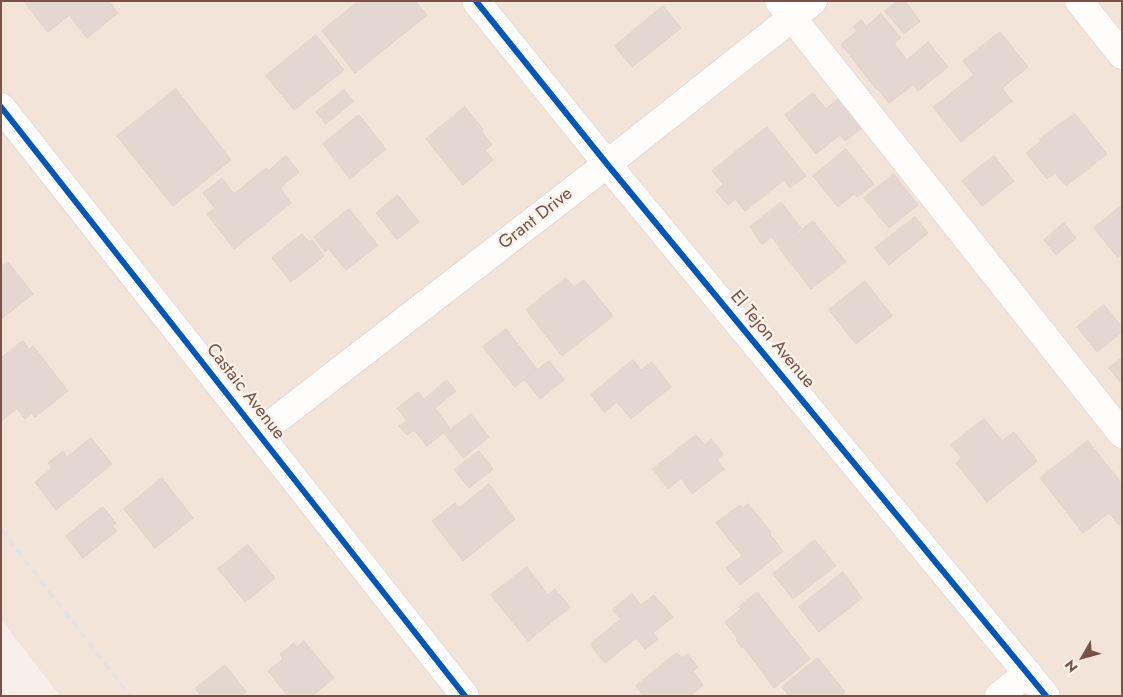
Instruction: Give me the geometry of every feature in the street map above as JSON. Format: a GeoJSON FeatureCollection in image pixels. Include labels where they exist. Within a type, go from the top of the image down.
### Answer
{"type":"FeatureCollection","features":[{"type":"Feature","properties":{"kind":"street","name":"El Tejon Avenue"},"geometry":{"type":"LineString","coordinates":[[476,1],[607,164],[1046,696]]}},
{"type":"Feature","properties":{"kind":"street"},"geometry":{"type":"LineString","coordinates":[[1080,1],[1122,55]]}},
{"type":"Feature","properties":{"kind":"street","name":"Grant Drive"},"geometry":{"type":"LineString","coordinates":[[258,434],[607,164],[795,7]]}},
{"type":"Feature","properties":{"kind":"street"},"geometry":{"type":"LineString","coordinates":[[795,7],[1122,434]]}},
{"type":"Feature","properties":{"kind":"street","name":"Castaic Avenue"},"geometry":{"type":"LineString","coordinates":[[1,107],[465,696]]}},
{"type":"Feature","properties":{"kind":"street"},"geometry":{"type":"LineString","coordinates":[[999,696],[1028,673]]}},
{"type":"Feature","properties":{"kind":"shaded area"},"geometry":{"type":"Polygon","coordinates":[[[1,1],[1122,1],[1122,696],[60,696],[1,620],[1,1]]]}},
{"type":"Feature","properties":{"kind":"building"},"geometry":{"type":"Polygon","coordinates":[[[24,1],[109,1],[118,13],[87,38],[69,15],[48,32],[24,1]]]}},
{"type":"Feature","properties":{"kind":"building"},"geometry":{"type":"Polygon","coordinates":[[[359,1],[415,1],[427,15],[355,73],[322,31],[359,1]]]}},
{"type":"Feature","properties":{"kind":"building"},"geometry":{"type":"Polygon","coordinates":[[[898,1],[905,1],[920,21],[904,34],[885,11],[898,1]]]}},
{"type":"Feature","properties":{"kind":"building"},"geometry":{"type":"Polygon","coordinates":[[[663,6],[681,28],[632,67],[615,46],[663,6]]]}},
{"type":"Feature","properties":{"kind":"building"},"geometry":{"type":"Polygon","coordinates":[[[881,14],[901,38],[894,43],[907,60],[928,42],[948,67],[918,91],[913,85],[889,103],[841,44],[857,31],[853,27],[861,20],[866,26],[881,14]]]}},
{"type":"Feature","properties":{"kind":"building"},"geometry":{"type":"Polygon","coordinates":[[[1000,32],[1028,67],[1002,88],[1012,101],[961,142],[933,107],[974,75],[963,61],[1000,32]]]}},
{"type":"Feature","properties":{"kind":"building"},"geometry":{"type":"Polygon","coordinates":[[[316,35],[344,70],[294,110],[266,76],[316,35]]]}},
{"type":"Feature","properties":{"kind":"building"},"geometry":{"type":"Polygon","coordinates":[[[176,89],[231,160],[173,206],[117,136],[176,89]]]}},
{"type":"Feature","properties":{"kind":"building"},"geometry":{"type":"Polygon","coordinates":[[[344,90],[354,101],[326,124],[316,112],[344,90]]]}},
{"type":"Feature","properties":{"kind":"building"},"geometry":{"type":"Polygon","coordinates":[[[813,93],[826,109],[838,99],[862,128],[845,141],[840,135],[816,154],[785,115],[813,93]]]}},
{"type":"Feature","properties":{"kind":"building"},"geometry":{"type":"Polygon","coordinates":[[[465,107],[483,129],[481,131],[492,145],[485,150],[493,160],[463,185],[426,139],[465,107]]]}},
{"type":"Feature","properties":{"kind":"building"},"geometry":{"type":"Polygon","coordinates":[[[1075,114],[1107,154],[1066,186],[1055,173],[1047,179],[1026,153],[1041,141],[1040,139],[1075,114]]]}},
{"type":"Feature","properties":{"kind":"building"},"geometry":{"type":"Polygon","coordinates":[[[359,115],[386,149],[350,179],[323,144],[359,115]]]}},
{"type":"Feature","properties":{"kind":"building"},"geometry":{"type":"Polygon","coordinates":[[[767,127],[806,176],[790,188],[784,180],[745,211],[735,199],[728,205],[716,191],[723,184],[712,171],[767,127]]]}},
{"type":"Feature","properties":{"kind":"building"},"geometry":{"type":"Polygon","coordinates":[[[846,149],[874,184],[857,197],[854,194],[838,207],[813,176],[846,149]]]}},
{"type":"Feature","properties":{"kind":"building"},"geometry":{"type":"Polygon","coordinates":[[[286,156],[299,172],[280,188],[291,203],[234,249],[207,214],[215,208],[203,193],[222,178],[234,194],[266,168],[269,170],[286,156]]]}},
{"type":"Feature","properties":{"kind":"building"},"geometry":{"type":"Polygon","coordinates":[[[994,156],[1014,181],[982,206],[962,181],[994,156]]]}},
{"type":"Feature","properties":{"kind":"building"},"geometry":{"type":"Polygon","coordinates":[[[894,174],[918,205],[889,228],[864,198],[894,174]]]}},
{"type":"Feature","properties":{"kind":"building"},"geometry":{"type":"Polygon","coordinates":[[[398,195],[419,222],[397,239],[376,213],[398,195]]]}},
{"type":"Feature","properties":{"kind":"building"},"geometry":{"type":"Polygon","coordinates":[[[781,202],[801,228],[779,246],[772,237],[762,244],[750,227],[781,202]]]}},
{"type":"Feature","properties":{"kind":"building"},"geometry":{"type":"Polygon","coordinates":[[[1122,205],[1122,254],[1118,258],[1094,228],[1122,205]]]}},
{"type":"Feature","properties":{"kind":"building"},"geometry":{"type":"Polygon","coordinates":[[[349,209],[378,245],[346,270],[329,249],[325,252],[314,237],[349,209]]]}},
{"type":"Feature","properties":{"kind":"building"},"geometry":{"type":"Polygon","coordinates":[[[915,217],[928,233],[889,265],[875,248],[915,217]]]}},
{"type":"Feature","properties":{"kind":"building"},"geometry":{"type":"Polygon","coordinates":[[[813,221],[846,262],[811,289],[779,248],[813,221]]]}},
{"type":"Feature","properties":{"kind":"building"},"geometry":{"type":"Polygon","coordinates":[[[1064,223],[1076,238],[1056,255],[1044,240],[1064,223]]]}},
{"type":"Feature","properties":{"kind":"building"},"geometry":{"type":"Polygon","coordinates":[[[302,234],[309,242],[312,240],[324,256],[291,282],[272,258],[302,234]]]}},
{"type":"Feature","properties":{"kind":"building"},"geometry":{"type":"Polygon","coordinates":[[[8,262],[33,294],[1,319],[1,267],[8,262]]]}},
{"type":"Feature","properties":{"kind":"building"},"geometry":{"type":"Polygon","coordinates":[[[566,278],[574,287],[584,280],[613,316],[562,356],[526,310],[566,278]]]}},
{"type":"Feature","properties":{"kind":"building"},"geometry":{"type":"Polygon","coordinates":[[[865,281],[892,316],[856,344],[829,310],[865,281]]]}},
{"type":"Feature","properties":{"kind":"building"},"geometry":{"type":"Polygon","coordinates":[[[1104,305],[1122,327],[1122,332],[1097,352],[1077,327],[1104,305]]]}},
{"type":"Feature","properties":{"kind":"building"},"geometry":{"type":"Polygon","coordinates":[[[506,329],[537,369],[515,387],[483,347],[506,329]]]}},
{"type":"Feature","properties":{"kind":"building"},"geometry":{"type":"Polygon","coordinates":[[[23,341],[29,349],[33,346],[68,391],[35,417],[32,413],[25,419],[17,408],[1,421],[1,358],[23,341]]]}},
{"type":"Feature","properties":{"kind":"building"},"geometry":{"type":"Polygon","coordinates":[[[1122,358],[1122,384],[1109,368],[1122,358]]]}},
{"type":"Feature","properties":{"kind":"building"},"geometry":{"type":"Polygon","coordinates":[[[633,360],[641,370],[652,362],[671,387],[631,419],[617,402],[604,412],[591,395],[633,360]]]}},
{"type":"Feature","properties":{"kind":"building"},"geometry":{"type":"Polygon","coordinates":[[[549,361],[564,380],[540,399],[525,380],[549,361]]]}},
{"type":"Feature","properties":{"kind":"building"},"geometry":{"type":"Polygon","coordinates":[[[447,380],[456,391],[435,408],[450,428],[427,446],[414,430],[407,435],[399,426],[407,421],[397,408],[418,392],[424,399],[447,380]]]}},
{"type":"Feature","properties":{"kind":"building"},"geometry":{"type":"Polygon","coordinates":[[[471,414],[489,437],[463,458],[445,434],[471,414]]]}},
{"type":"Feature","properties":{"kind":"building"},"geometry":{"type":"Polygon","coordinates":[[[984,419],[1002,441],[1014,432],[1037,461],[987,502],[956,463],[962,458],[951,445],[984,419]]]}},
{"type":"Feature","properties":{"kind":"building"},"geometry":{"type":"Polygon","coordinates":[[[696,435],[705,445],[711,439],[723,454],[717,460],[724,469],[692,494],[681,478],[668,489],[653,469],[696,435]]]}},
{"type":"Feature","properties":{"kind":"building"},"geometry":{"type":"Polygon","coordinates":[[[91,438],[112,464],[56,510],[35,482],[52,468],[48,463],[63,451],[67,457],[91,438]]]}},
{"type":"Feature","properties":{"kind":"building"},"geometry":{"type":"Polygon","coordinates":[[[1088,441],[1122,484],[1122,522],[1119,525],[1109,513],[1083,533],[1040,478],[1088,441]]]}},
{"type":"Feature","properties":{"kind":"building"},"geometry":{"type":"Polygon","coordinates":[[[479,451],[493,469],[469,488],[454,470],[479,451]]]}},
{"type":"Feature","properties":{"kind":"building"},"geometry":{"type":"Polygon","coordinates":[[[162,478],[193,518],[155,548],[124,509],[162,478]]]}},
{"type":"Feature","properties":{"kind":"building"},"geometry":{"type":"Polygon","coordinates":[[[489,484],[515,519],[463,561],[432,521],[455,503],[459,508],[489,484]]]}},
{"type":"Feature","properties":{"kind":"building"},"geometry":{"type":"Polygon","coordinates":[[[748,504],[771,532],[769,533],[783,551],[740,585],[726,568],[742,556],[716,523],[740,505],[743,508],[748,504]]]}},
{"type":"Feature","properties":{"kind":"building"},"geometry":{"type":"Polygon","coordinates":[[[103,507],[116,523],[112,526],[117,531],[83,558],[66,536],[103,507]]]}},
{"type":"Feature","properties":{"kind":"building"},"geometry":{"type":"Polygon","coordinates":[[[815,540],[836,566],[793,599],[773,574],[815,540]]]}},
{"type":"Feature","properties":{"kind":"building"},"geometry":{"type":"Polygon","coordinates":[[[248,545],[275,578],[245,602],[218,569],[248,545]]]}},
{"type":"Feature","properties":{"kind":"building"},"geometry":{"type":"Polygon","coordinates":[[[527,567],[548,595],[555,589],[570,607],[528,641],[491,595],[527,567]]]}},
{"type":"Feature","properties":{"kind":"building"},"geometry":{"type":"Polygon","coordinates":[[[843,572],[862,598],[819,632],[799,607],[843,572]]]}},
{"type":"Feature","properties":{"kind":"building"},"geometry":{"type":"Polygon","coordinates":[[[757,592],[810,659],[774,688],[744,647],[742,648],[736,640],[738,639],[725,622],[757,592]]]}},
{"type":"Feature","properties":{"kind":"building"},"geometry":{"type":"Polygon","coordinates":[[[632,594],[641,605],[654,595],[673,617],[653,633],[658,639],[645,649],[636,638],[605,663],[590,644],[621,619],[613,610],[632,594]]]}},
{"type":"Feature","properties":{"kind":"building"},"geometry":{"type":"Polygon","coordinates":[[[304,641],[334,678],[312,696],[288,696],[268,671],[283,659],[280,654],[294,643],[297,647],[304,641]]]}},
{"type":"Feature","properties":{"kind":"building"},"geometry":{"type":"Polygon","coordinates":[[[677,653],[682,658],[687,654],[698,667],[693,671],[703,685],[690,696],[643,696],[636,686],[677,653]]]}},
{"type":"Feature","properties":{"kind":"building"},"geometry":{"type":"Polygon","coordinates":[[[818,658],[845,692],[840,696],[789,696],[782,687],[818,658]]]}},
{"type":"Feature","properties":{"kind":"building"},"geometry":{"type":"Polygon","coordinates":[[[225,665],[246,692],[241,696],[201,696],[195,689],[225,665]]]}},
{"type":"Feature","properties":{"kind":"railway"},"geometry":{"type":"LineString","coordinates":[[1,529],[130,696]]}},
{"type":"Feature","properties":{"kind":"cycle path"},"geometry":{"type":"LineString","coordinates":[[476,1],[607,164],[1046,696]]}},
{"type":"Feature","properties":{"kind":"cycle path"},"geometry":{"type":"LineString","coordinates":[[1,107],[465,696]]}}]}
